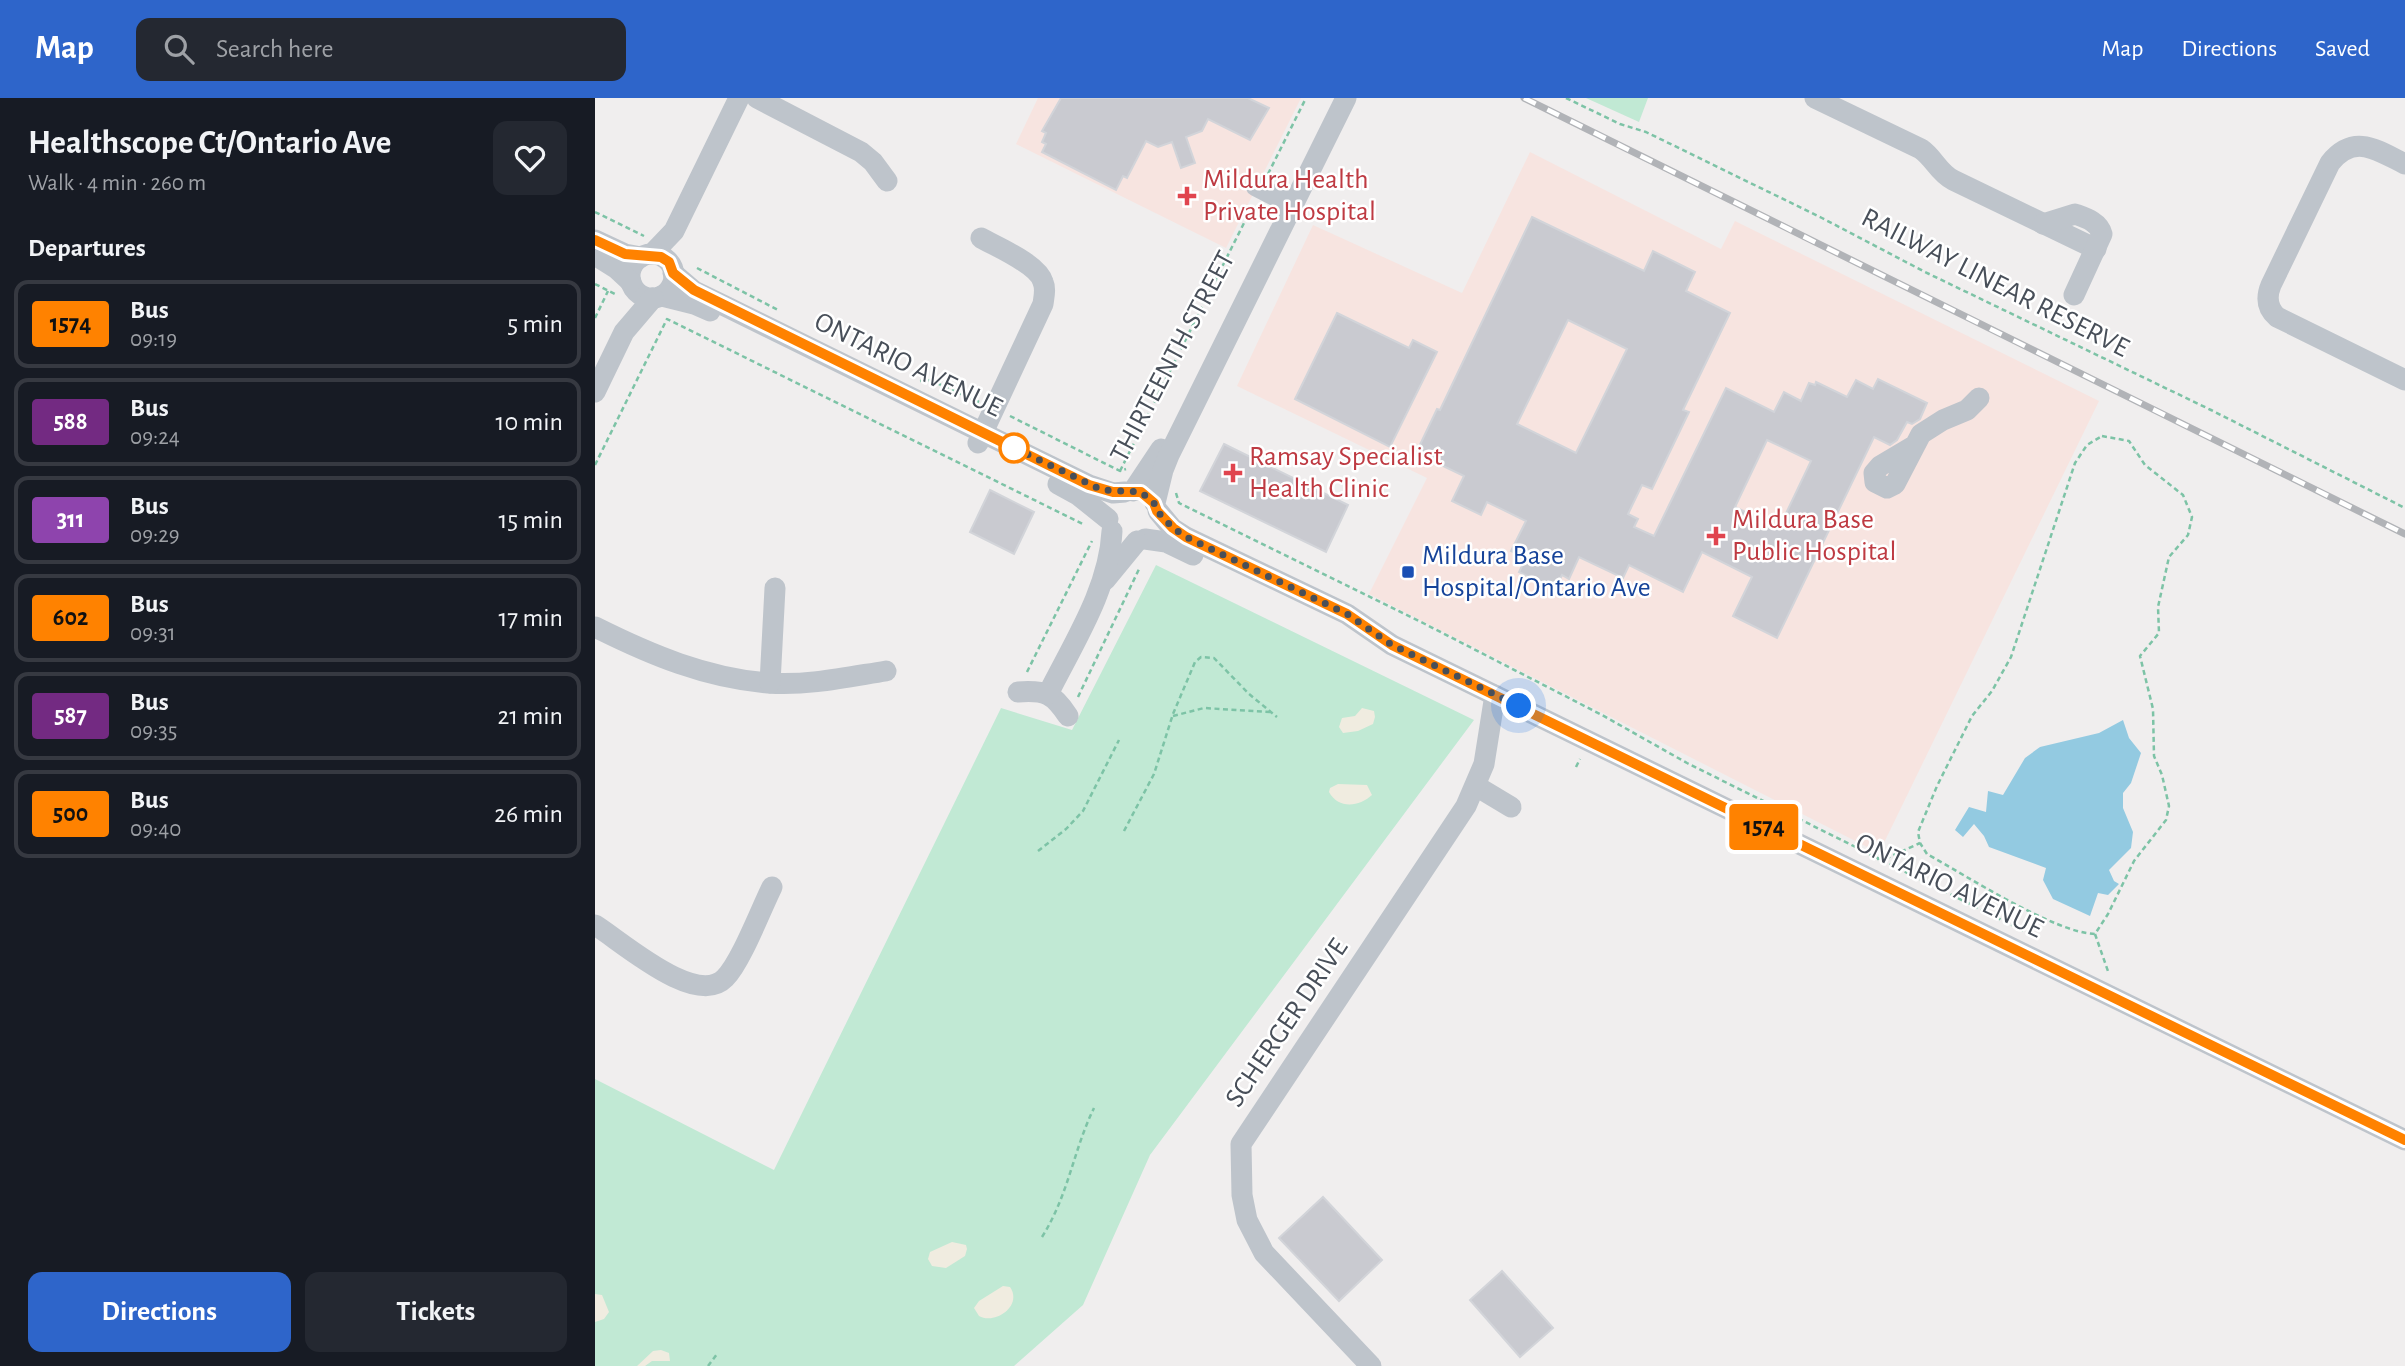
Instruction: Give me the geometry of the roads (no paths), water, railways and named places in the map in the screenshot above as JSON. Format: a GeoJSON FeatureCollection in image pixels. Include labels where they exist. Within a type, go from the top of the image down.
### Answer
{"type":"FeatureCollection","features":[{"type":"Feature","properties":{"kind":"street"},"geometry":{"type":"LineString","coordinates":[[595,392],[624,332],[632,285],[631,268],[662,253],[739,98]]}},
{"type":"Feature","properties":{"kind":"street"},"geometry":{"type":"LineString","coordinates":[[757,98],[854,147],[873,162],[887,181]]}},
{"type":"Feature","properties":{"kind":"street","name":"THIRTEENTH STREET"},"geometry":{"type":"LineString","coordinates":[[1142,490],[1169,455],[1289,203],[1335,98]]}},
{"type":"Feature","properties":{"kind":"street","name":"THIRTEENTH STREET"},"geometry":{"type":"LineString","coordinates":[[1289,203],[1346,98]]}},
{"type":"Feature","properties":{"kind":"street"},"geometry":{"type":"LineString","coordinates":[[1815,98],[1921,149],[1929,155],[1943,175],[2096,249],[2074,295]]}},
{"type":"Feature","properties":{"kind":"street"},"geometry":{"type":"LineString","coordinates":[[2405,164],[2365,146],[2350,147],[2337,155],[2330,163],[2267,298],[2277,317],[2405,380]]}},
{"type":"Feature","properties":{"kind":"street"},"geometry":{"type":"LineString","coordinates":[[1258,187],[1289,203]]}},
{"type":"Feature","properties":{"kind":"street"},"geometry":{"type":"LineString","coordinates":[[980,439],[1042,304],[1044,284],[1032,268],[981,238]]}},
{"type":"Feature","properties":{"kind":"street","name":"ONTARIO AVENUE"},"geometry":{"type":"LineString","coordinates":[[595,240],[625,254],[662,253],[694,290],[980,439],[1072,491],[1105,519],[1123,540],[1142,547],[1166,542],[1350,631],[1392,645],[2405,1140]]}},
{"type":"Feature","properties":{"kind":"street"},"geometry":{"type":"LineString","coordinates":[[624,332],[671,286],[662,253]]}},
{"type":"Feature","properties":{"kind":"street"},"geometry":{"type":"LineString","coordinates":[[595,255],[617,269],[632,285]]}},
{"type":"Feature","properties":{"kind":"street","name":"ONTARIO AVENUE"},"geometry":{"type":"LineString","coordinates":[[632,285],[639,294],[694,304],[921,414],[1089,485],[1113,492],[1142,490],[1173,528],[1186,537],[1347,614],[1392,645]]}},
{"type":"Feature","properties":{"kind":"street"},"geometry":{"type":"LineString","coordinates":[[1912,447],[1931,426],[1967,410],[1979,398]]}},
{"type":"Feature","properties":{"kind":"street"},"geometry":{"type":"LineString","coordinates":[[1048,694],[1102,584],[1111,546],[1105,519],[1111,503],[1142,490],[1156,527],[1142,547],[1102,584]]}},
{"type":"Feature","properties":{"kind":"street"},"geometry":{"type":"LineString","coordinates":[[770,683],[775,588]]}},
{"type":"Feature","properties":{"kind":"street"},"geometry":{"type":"LineString","coordinates":[[595,627],[671,662],[705,673],[770,683],[833,680],[886,671]]}},
{"type":"Feature","properties":{"kind":"street"},"geometry":{"type":"LineString","coordinates":[[1022,682],[1073,707]]}},
{"type":"Feature","properties":{"kind":"street","name":"SCHERGER DRIVE"},"geometry":{"type":"LineString","coordinates":[[1371,1366],[1264,1253],[1247,1220],[1242,1195],[1241,1144],[1453,828],[1476,786],[1490,738],[1495,695]]}},
{"type":"Feature","properties":{"kind":"street"},"geometry":{"type":"LineString","coordinates":[[1476,786],[1511,807]]}},
{"type":"Feature","properties":{"kind":"street"},"geometry":{"type":"LineString","coordinates":[[595,925],[628,951],[655,966],[690,983],[713,985],[719,983],[732,969],[772,887]]}},
{"type":"Feature","properties":{"kind":"water"},"geometry":{"type":"Polygon","coordinates":[[[2123,720],[2129,738],[2141,753],[2131,783],[2123,793],[2123,808],[2133,832],[2131,848],[2109,870],[2114,881],[2119,884],[2108,895],[2098,893],[2090,916],[2053,899],[2043,880],[2046,868],[1989,847],[1974,824],[1963,837],[1955,830],[1969,807],[1986,812],[1988,791],[2003,795],[2025,758],[2040,747],[2099,733],[2123,720]]]}},
{"type":"Feature","properties":{"kind":"railway"},"geometry":{"type":"LineString","coordinates":[[1524,98],[2405,534]]}},
{"type":"Feature","properties":{"kind":"place","name":"Mildura Health Private Hospital"},"geometry":{"type":"Point","coordinates":[1187,196]}},
{"type":"Feature","properties":{"kind":"place","name":"Ramsay Specialist Health Clinic"},"geometry":{"type":"Point","coordinates":[1233,473]}},
{"type":"Feature","properties":{"kind":"place","name":"Mildura Base Public Hospital"},"geometry":{"type":"Point","coordinates":[1716,536]}},
{"type":"Feature","properties":{"kind":"place","name":"Mildura Base Hospital/Ontario Ave"},"geometry":{"type":"Point","coordinates":[1408,572]}}]}
